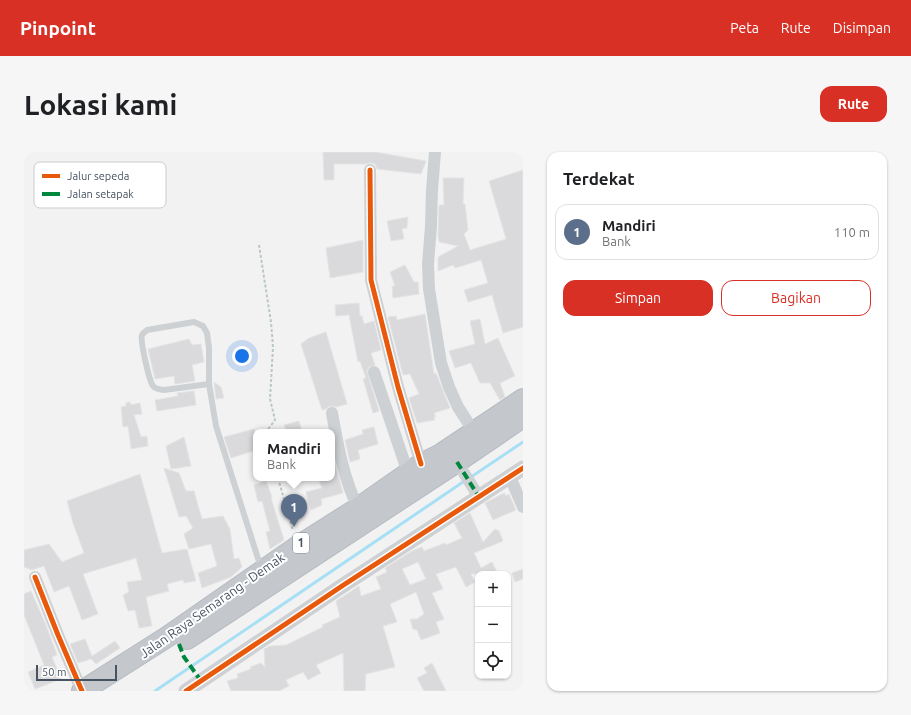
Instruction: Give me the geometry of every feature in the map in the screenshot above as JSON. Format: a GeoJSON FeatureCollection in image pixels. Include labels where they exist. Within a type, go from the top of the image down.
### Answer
{"type":"FeatureCollection","features":[{"type":"Feature","properties":{"kind":"highway","name":"Jalan Raya Semarang - Demak"},"geometry":{"type":"LineString","coordinates":[[82,691],[167,637],[298,546],[358,508],[415,468],[441,454],[523,399]]}},
{"type":"Feature","properties":{"kind":"highway","name":"Jalan Raya Semarang - Demak"},"geometry":{"type":"LineString","coordinates":[[103,691],[459,465],[523,417]]}},
{"type":"Feature","properties":{"kind":"street"},"geometry":{"type":"LineString","coordinates":[[435,152],[428,264],[430,295],[441,363],[449,387],[458,406],[474,432]]}},
{"type":"Feature","properties":{"kind":"street"},"geometry":{"type":"LineString","coordinates":[[370,170],[371,280],[398,387],[415,468]]}},
{"type":"Feature","properties":{"kind":"street"},"geometry":{"type":"LineString","coordinates":[[374,372],[415,468]]}},
{"type":"Feature","properties":{"kind":"street"},"geometry":{"type":"LineString","coordinates":[[332,413],[342,464],[349,489],[358,508]]}},
{"type":"Feature","properties":{"kind":"street"},"geometry":{"type":"LineString","coordinates":[[459,465],[478,495]]}},
{"type":"Feature","properties":{"kind":"street"},"geometry":{"type":"LineString","coordinates":[[186,691],[478,495],[523,468]]}},
{"type":"Feature","properties":{"kind":"street"},"geometry":{"type":"LineString","coordinates":[[510,477],[523,507]]}},
{"type":"Feature","properties":{"kind":"street"},"geometry":{"type":"LineString","coordinates":[[35,577],[82,691]]}},
{"type":"Feature","properties":{"kind":"lane"},"geometry":{"type":"LineString","coordinates":[[209,384],[164,390],[154,387],[150,381],[142,335],[147,330],[194,322],[204,326],[207,333],[209,348],[209,384],[216,426],[262,571]]}},
{"type":"Feature","properties":{"kind":"path"},"geometry":{"type":"LineString","coordinates":[[259,245],[271,322],[273,346],[270,399],[275,420],[268,429]]}},
{"type":"Feature","properties":{"kind":"path"},"geometry":{"type":"LineString","coordinates":[[279,481],[298,546]]}},
{"type":"Feature","properties":{"kind":"building"},"geometry":{"type":"Polygon","coordinates":[[[323,152],[375,152],[426,161],[421,174],[377,169],[375,164],[370,163],[334,164],[334,180],[324,180],[323,152]]]}},
{"type":"Feature","properties":{"kind":"building"},"geometry":{"type":"Polygon","coordinates":[[[523,170],[523,327],[503,333],[492,295],[468,302],[464,290],[488,283],[481,260],[455,268],[453,265],[438,271],[438,257],[458,246],[439,242],[439,205],[444,205],[443,178],[464,178],[463,204],[465,204],[468,230],[464,234],[470,250],[506,239],[489,181],[523,170]]]}},
{"type":"Feature","properties":{"kind":"building"},"geometry":{"type":"Polygon","coordinates":[[[408,217],[407,228],[402,229],[404,239],[391,241],[387,221],[408,217]]]}},
{"type":"Feature","properties":{"kind":"building"},"geometry":{"type":"Polygon","coordinates":[[[363,240],[363,272],[330,278],[326,248],[363,240]]]}},
{"type":"Feature","properties":{"kind":"building"},"geometry":{"type":"Polygon","coordinates":[[[405,265],[414,282],[418,282],[419,294],[393,298],[392,286],[395,286],[390,272],[405,265]]]}},
{"type":"Feature","properties":{"kind":"building"},"geometry":{"type":"Polygon","coordinates":[[[359,303],[360,316],[362,316],[364,324],[374,321],[381,350],[371,353],[375,365],[369,367],[367,371],[379,411],[373,413],[363,379],[366,378],[360,361],[358,362],[349,315],[336,316],[335,305],[359,303]]]}},
{"type":"Feature","properties":{"kind":"building"},"geometry":{"type":"Polygon","coordinates":[[[425,314],[434,374],[436,373],[450,408],[434,413],[436,417],[434,417],[435,420],[417,423],[409,398],[419,394],[410,374],[403,375],[388,317],[396,316],[397,320],[425,314]]]}},
{"type":"Feature","properties":{"kind":"building"},"geometry":{"type":"Polygon","coordinates":[[[480,319],[485,344],[498,338],[515,376],[500,383],[505,397],[500,400],[490,383],[480,383],[471,363],[455,368],[449,351],[475,344],[470,321],[480,319]]]}},
{"type":"Feature","properties":{"kind":"building"},"geometry":{"type":"Polygon","coordinates":[[[326,332],[347,404],[336,407],[330,406],[322,410],[301,344],[309,338],[326,332]]]}},
{"type":"Feature","properties":{"kind":"building"},"geometry":{"type":"Polygon","coordinates":[[[189,339],[192,345],[201,344],[204,362],[192,365],[195,381],[175,384],[174,376],[155,379],[148,349],[189,339]]]}},
{"type":"Feature","properties":{"kind":"building"},"geometry":{"type":"Polygon","coordinates":[[[214,382],[221,387],[224,398],[216,399],[214,382]]]}},
{"type":"Feature","properties":{"kind":"building"},"geometry":{"type":"Polygon","coordinates":[[[194,391],[196,405],[157,411],[155,400],[178,396],[177,393],[194,391]]]}},
{"type":"Feature","properties":{"kind":"building"},"geometry":{"type":"Polygon","coordinates":[[[130,402],[131,405],[140,403],[142,414],[134,415],[141,437],[147,436],[148,446],[131,449],[128,426],[123,427],[121,407],[126,406],[126,403],[130,402]]]}},
{"type":"Feature","properties":{"kind":"building"},"geometry":{"type":"Polygon","coordinates":[[[299,421],[301,429],[286,429],[284,425],[299,421]]]}},
{"type":"Feature","properties":{"kind":"building"},"geometry":{"type":"Polygon","coordinates":[[[374,427],[378,444],[358,450],[360,459],[350,462],[345,440],[363,434],[362,430],[374,427]]]}},
{"type":"Feature","properties":{"kind":"building"},"geometry":{"type":"Polygon","coordinates":[[[253,429],[253,451],[231,458],[224,437],[253,429]]]}},
{"type":"Feature","properties":{"kind":"building"},"geometry":{"type":"Polygon","coordinates":[[[184,437],[191,466],[171,469],[166,446],[184,437]]]}},
{"type":"Feature","properties":{"kind":"building"},"geometry":{"type":"Polygon","coordinates":[[[335,464],[343,493],[321,499],[322,505],[311,510],[306,492],[322,488],[319,481],[335,481],[335,464]]]}},
{"type":"Feature","properties":{"kind":"building"},"geometry":{"type":"Polygon","coordinates":[[[164,468],[179,473],[186,491],[194,491],[202,519],[223,516],[230,529],[234,559],[239,558],[242,567],[231,577],[202,588],[198,573],[217,566],[211,544],[189,549],[184,534],[193,528],[186,516],[179,517],[164,468]]]}},
{"type":"Feature","properties":{"kind":"building"},"geometry":{"type":"Polygon","coordinates":[[[140,474],[162,553],[187,549],[196,581],[184,583],[183,580],[167,584],[169,591],[146,597],[152,626],[139,628],[135,610],[128,611],[123,595],[129,592],[127,582],[142,580],[136,558],[83,574],[98,614],[82,620],[69,586],[54,592],[44,566],[32,570],[24,567],[24,550],[49,544],[62,562],[84,553],[67,501],[140,474]]]}},
{"type":"Feature","properties":{"kind":"building"},"geometry":{"type":"Polygon","coordinates":[[[266,481],[284,540],[270,549],[266,532],[270,531],[262,501],[258,502],[254,485],[266,481]]]}},
{"type":"Feature","properties":{"kind":"building"},"geometry":{"type":"Polygon","coordinates":[[[504,493],[506,496],[509,494],[516,510],[493,520],[485,503],[504,493]]]}},
{"type":"Feature","properties":{"kind":"building"},"geometry":{"type":"Polygon","coordinates":[[[470,513],[483,542],[495,529],[499,531],[503,541],[474,553],[481,568],[492,562],[496,571],[475,571],[475,574],[471,574],[475,582],[466,587],[456,567],[436,574],[443,589],[432,593],[444,619],[436,622],[440,633],[421,640],[417,630],[413,629],[410,619],[417,619],[424,614],[416,592],[390,604],[397,622],[383,626],[395,667],[366,674],[365,691],[344,691],[343,653],[316,665],[321,673],[308,680],[303,672],[286,680],[289,686],[279,691],[231,691],[227,681],[238,678],[237,674],[251,669],[250,667],[261,663],[265,667],[264,649],[270,646],[286,645],[340,617],[336,601],[359,586],[361,596],[381,589],[376,577],[387,572],[385,568],[412,551],[422,547],[424,551],[445,543],[446,545],[462,538],[454,523],[470,513]],[[418,562],[402,569],[410,585],[426,579],[418,562]]]}},
{"type":"Feature","properties":{"kind":"building"},"geometry":{"type":"Polygon","coordinates":[[[523,569],[523,579],[515,582],[512,573],[523,569]]]}},
{"type":"Feature","properties":{"kind":"building"},"geometry":{"type":"Polygon","coordinates":[[[31,591],[57,655],[52,657],[61,679],[35,689],[28,672],[44,665],[24,615],[24,594],[31,591]]]}},
{"type":"Feature","properties":{"kind":"building"},"geometry":{"type":"Polygon","coordinates":[[[85,639],[92,656],[115,641],[120,648],[96,664],[91,659],[78,663],[70,644],[85,639]]]}},
{"type":"Feature","properties":{"kind":"building"},"geometry":{"type":"Polygon","coordinates":[[[432,663],[446,691],[424,691],[417,678],[427,673],[424,668],[432,663]]]}},
{"type":"Feature","properties":{"kind":"waterway"},"geometry":{"type":"LineString","coordinates":[[471,477],[523,442]]}},
{"type":"Feature","properties":{"kind":"waterway"},"geometry":{"type":"LineString","coordinates":[[155,691],[466,480]]}},
{"type":"Feature","properties":{"kind":"marked path"},"geometry":{"type":"LineString","coordinates":[[457,462],[479,497]]}},
{"type":"Feature","properties":{"kind":"marked path"},"geometry":{"type":"LineString","coordinates":[[179,644],[184,657],[201,681]]}},
{"type":"Feature","properties":{"kind":"cycle path"},"geometry":{"type":"LineString","coordinates":[[370,170],[371,280],[398,387],[421,464]]}},
{"type":"Feature","properties":{"kind":"cycle path"},"geometry":{"type":"LineString","coordinates":[[186,691],[342,586],[523,468]]}},
{"type":"Feature","properties":{"kind":"cycle path"},"geometry":{"type":"LineString","coordinates":[[35,577],[82,691]]}},
{"type":"Feature","properties":{"kind":"place","name":"Mandiri"},"geometry":{"type":"Point","coordinates":[294,527]}}]}
